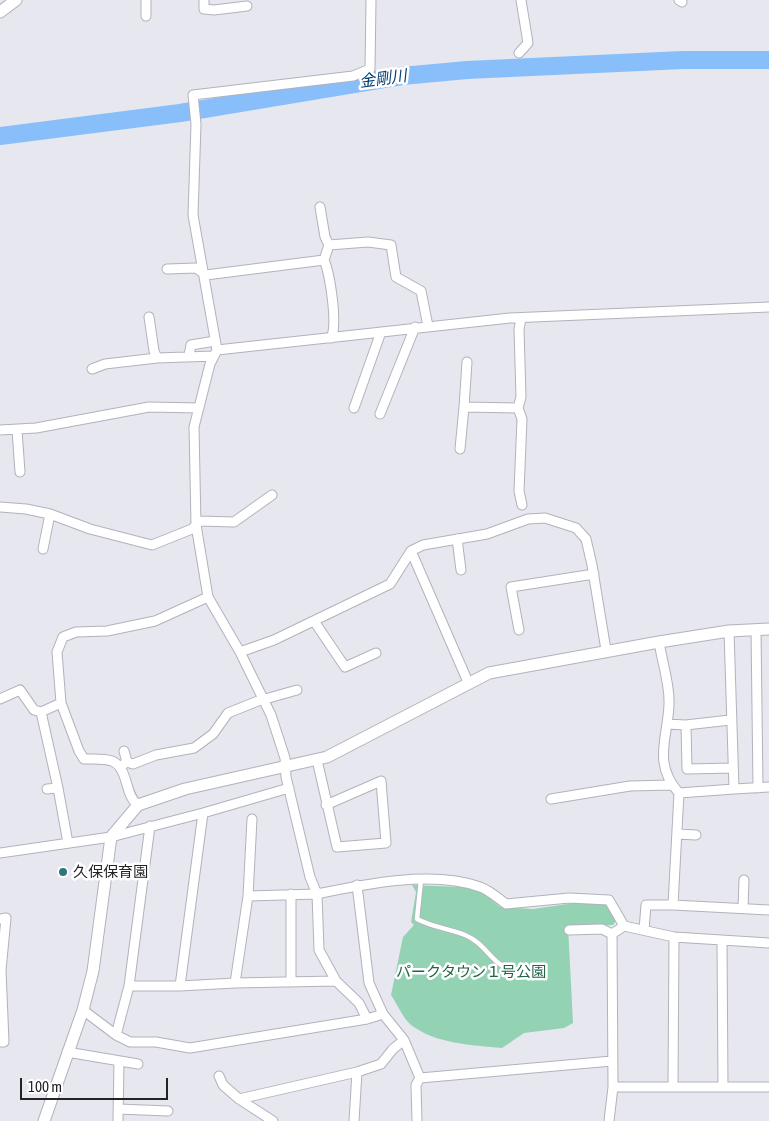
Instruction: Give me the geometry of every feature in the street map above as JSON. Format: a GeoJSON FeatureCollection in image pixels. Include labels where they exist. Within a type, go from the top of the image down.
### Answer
{"type":"FeatureCollection","features":[{"type":"Feature","properties":{"kind":"street"},"geometry":{"type":"LineString","coordinates":[[0,12],[16,0]]}},
{"type":"Feature","properties":{"kind":"street"},"geometry":{"type":"LineString","coordinates":[[146,0],[146,16]]}},
{"type":"Feature","properties":{"kind":"street"},"geometry":{"type":"LineString","coordinates":[[204,0],[204,9],[214,10],[247,6]]}},
{"type":"Feature","properties":{"kind":"street"},"geometry":{"type":"LineString","coordinates":[[367,1019],[359,1003],[336,981],[319,950],[317,894],[310,876],[288,788],[286,767],[271,715],[240,652],[208,597],[196,525],[194,427],[215,349],[193,215],[196,124],[193,95],[353,76],[370,70],[371,0]]}},
{"type":"Feature","properties":{"kind":"street"},"geometry":{"type":"LineString","coordinates":[[518,53],[528,43],[521,0]]}},
{"type":"Feature","properties":{"kind":"street"},"geometry":{"type":"LineString","coordinates":[[320,206],[325,237],[329,245],[324,260],[332,298],[334,332],[331,338]]}},
{"type":"Feature","properties":{"kind":"street"},"geometry":{"type":"LineString","coordinates":[[329,245],[368,242],[391,245],[396,277],[421,291],[428,326]]}},
{"type":"Feature","properties":{"kind":"street"},"geometry":{"type":"LineString","coordinates":[[167,268],[196,268],[206,275],[324,260]]}},
{"type":"Feature","properties":{"kind":"street"},"geometry":{"type":"LineString","coordinates":[[92,369],[105,364],[189,356],[215,349],[510,318],[769,307]]}},
{"type":"Feature","properties":{"kind":"street"},"geometry":{"type":"LineString","coordinates":[[149,317],[157,358]]}},
{"type":"Feature","properties":{"kind":"street"},"geometry":{"type":"LineString","coordinates":[[521,319],[519,328],[521,397],[518,408],[522,419],[519,491],[522,505]]}},
{"type":"Feature","properties":{"kind":"street"},"geometry":{"type":"LineString","coordinates":[[380,414],[415,327]]}},
{"type":"Feature","properties":{"kind":"street"},"geometry":{"type":"LineString","coordinates":[[354,408],[381,332]]}},
{"type":"Feature","properties":{"kind":"street"},"geometry":{"type":"LineString","coordinates":[[189,356],[191,345],[215,349]]}},
{"type":"Feature","properties":{"kind":"street"},"geometry":{"type":"LineString","coordinates":[[460,449],[466,362]]}},
{"type":"Feature","properties":{"kind":"street"},"geometry":{"type":"LineString","coordinates":[[0,430],[17,430],[149,407],[199,408]]}},
{"type":"Feature","properties":{"kind":"street"},"geometry":{"type":"LineString","coordinates":[[464,407],[518,408]]}},
{"type":"Feature","properties":{"kind":"street"},"geometry":{"type":"LineString","coordinates":[[17,430],[20,472]]}},
{"type":"Feature","properties":{"kind":"street"},"geometry":{"type":"LineString","coordinates":[[0,507],[26,509],[50,514],[90,529],[152,544],[192,529],[200,521],[234,522],[272,495]]}},
{"type":"Feature","properties":{"kind":"street"},"geometry":{"type":"LineString","coordinates":[[43,549],[50,514]]}},
{"type":"Feature","properties":{"kind":"street"},"geometry":{"type":"LineString","coordinates":[[240,652],[314,621],[390,584],[411,551],[423,545],[486,534],[528,519],[545,518],[576,528],[586,539],[594,574],[606,650]]}},
{"type":"Feature","properties":{"kind":"street"},"geometry":{"type":"LineString","coordinates":[[457,539],[461,570]]}},
{"type":"Feature","properties":{"kind":"street"},"geometry":{"type":"LineString","coordinates":[[411,551],[468,682]]}},
{"type":"Feature","properties":{"kind":"street"},"geometry":{"type":"LineString","coordinates":[[519,630],[511,586],[594,574]]}},
{"type":"Feature","properties":{"kind":"street"},"geometry":{"type":"LineString","coordinates":[[208,597],[155,621],[107,631],[76,632],[63,637],[57,652],[61,703],[84,758],[112,761],[124,765],[133,764],[156,755],[194,748],[213,734],[228,713],[258,701],[264,701],[297,690]]}},
{"type":"Feature","properties":{"kind":"street"},"geometry":{"type":"LineString","coordinates":[[314,621],[344,667],[376,653]]}},
{"type":"Feature","properties":{"kind":"street"},"geometry":{"type":"LineString","coordinates":[[44,1121],[83,1010],[92,971],[111,837],[138,806],[185,789],[317,760],[489,673],[606,650],[728,631],[769,629]]}},
{"type":"Feature","properties":{"kind":"street"},"geometry":{"type":"LineString","coordinates":[[756,630],[758,788]]}},
{"type":"Feature","properties":{"kind":"street"},"geometry":{"type":"LineString","coordinates":[[728,631],[734,789]]}},
{"type":"Feature","properties":{"kind":"street"},"geometry":{"type":"LineString","coordinates":[[659,642],[669,702],[663,741],[663,758],[672,785],[679,794],[673,905]]}},
{"type":"Feature","properties":{"kind":"street"},"geometry":{"type":"LineString","coordinates":[[0,699],[20,690],[34,710],[41,712],[61,703]]}},
{"type":"Feature","properties":{"kind":"street"},"geometry":{"type":"LineString","coordinates":[[41,712],[68,843]]}},
{"type":"Feature","properties":{"kind":"street"},"geometry":{"type":"LineString","coordinates":[[667,724],[686,725],[730,720]]}},
{"type":"Feature","properties":{"kind":"street"},"geometry":{"type":"LineString","coordinates":[[686,725],[687,768],[733,768]]}},
{"type":"Feature","properties":{"kind":"street"},"geometry":{"type":"LineString","coordinates":[[124,750],[124,765],[132,800],[138,806]]}},
{"type":"Feature","properties":{"kind":"street"},"geometry":{"type":"LineString","coordinates":[[317,760],[326,805],[337,847],[386,843],[381,781],[326,805]]}},
{"type":"Feature","properties":{"kind":"street"},"geometry":{"type":"LineString","coordinates":[[551,799],[630,786],[672,785]]}},
{"type":"Feature","properties":{"kind":"street"},"geometry":{"type":"LineString","coordinates":[[679,794],[769,787]]}},
{"type":"Feature","properties":{"kind":"street"},"geometry":{"type":"LineString","coordinates":[[47,790],[58,788]]}},
{"type":"Feature","properties":{"kind":"street"},"geometry":{"type":"LineString","coordinates":[[0,853],[111,837],[288,788]]}},
{"type":"Feature","properties":{"kind":"street"},"geometry":{"type":"LineString","coordinates":[[180,986],[203,813]]}},
{"type":"Feature","properties":{"kind":"street"},"geometry":{"type":"LineString","coordinates":[[235,983],[248,896],[252,819]]}},
{"type":"Feature","properties":{"kind":"street"},"geometry":{"type":"LineString","coordinates":[[116,1035],[129,986],[150,826]]}},
{"type":"Feature","properties":{"kind":"street"},"geometry":{"type":"LineString","coordinates":[[677,834],[696,835]]}},
{"type":"Feature","properties":{"kind":"street"},"geometry":{"type":"LineString","coordinates":[[248,896],[317,894],[357,885],[421,880],[462,881],[483,888],[506,904],[569,898],[609,900],[624,926]]}},
{"type":"Feature","properties":{"kind":"street"},"geometry":{"type":"LineString","coordinates":[[743,908],[744,880]]}},
{"type":"Feature","properties":{"kind":"street"},"geometry":{"type":"LineString","coordinates":[[357,885],[369,983],[384,1014],[404,1040],[420,1078]]}},
{"type":"Feature","properties":{"kind":"street"},"geometry":{"type":"LineString","coordinates":[[291,894],[291,982]]}},
{"type":"Feature","properties":{"kind":"street"},"geometry":{"type":"LineString","coordinates":[[644,930],[646,905],[769,910]]}},
{"type":"Feature","properties":{"kind":"street"},"geometry":{"type":"LineString","coordinates":[[0,918],[6,918],[1,970],[4,1042],[0,1042]]}},
{"type":"Feature","properties":{"kind":"street"},"geometry":{"type":"LineString","coordinates":[[612,934],[624,926],[674,937],[769,943]]}},
{"type":"Feature","properties":{"kind":"street"},"geometry":{"type":"LineString","coordinates":[[569,930],[602,929],[612,934]]}},
{"type":"Feature","properties":{"kind":"street"},"geometry":{"type":"LineString","coordinates":[[609,1121],[613,1087],[612,934]]}},
{"type":"Feature","properties":{"kind":"street"},"geometry":{"type":"LineString","coordinates":[[673,1087],[674,937]]}},
{"type":"Feature","properties":{"kind":"street"},"geometry":{"type":"LineString","coordinates":[[722,941],[723,1087]]}},
{"type":"Feature","properties":{"kind":"street"},"geometry":{"type":"LineString","coordinates":[[129,986],[336,981]]}},
{"type":"Feature","properties":{"kind":"street"},"geometry":{"type":"LineString","coordinates":[[83,1010],[116,1035],[130,1042],[156,1042],[190,1048],[367,1019],[384,1014]]}},
{"type":"Feature","properties":{"kind":"street"},"geometry":{"type":"LineString","coordinates":[[239,1099],[357,1072],[381,1064],[393,1049],[404,1040]]}},
{"type":"Feature","properties":{"kind":"street"},"geometry":{"type":"LineString","coordinates":[[67,1052],[138,1064]]}},
{"type":"Feature","properties":{"kind":"street"},"geometry":{"type":"LineString","coordinates":[[118,1121],[119,1061]]}},
{"type":"Feature","properties":{"kind":"street"},"geometry":{"type":"LineString","coordinates":[[420,1078],[612,1061]]}},
{"type":"Feature","properties":{"kind":"street"},"geometry":{"type":"LineString","coordinates":[[354,1121],[357,1072]]}},
{"type":"Feature","properties":{"kind":"street"},"geometry":{"type":"LineString","coordinates":[[219,1076],[223,1085],[239,1099],[273,1121]]}},
{"type":"Feature","properties":{"kind":"street"},"geometry":{"type":"LineString","coordinates":[[417,1121],[416,1085],[420,1078]]}},
{"type":"Feature","properties":{"kind":"street"},"geometry":{"type":"LineString","coordinates":[[613,1087],[769,1087]]}},
{"type":"Feature","properties":{"kind":"street"},"geometry":{"type":"LineString","coordinates":[[118,1109],[168,1111]]}},
{"type":"Feature","properties":{"kind":"lane"},"geometry":{"type":"LineString","coordinates":[[421,880],[417,919],[466,936],[482,946],[492,961],[519,973]]}},
{"type":"Feature","properties":{"kind":"green space","name":"パークタウン１号公園"},"geometry":{"type":"Polygon","coordinates":[[[412,885],[461,887],[481,891],[500,907],[533,909],[574,903],[607,904],[617,919],[613,925],[568,926],[573,1023],[564,1028],[524,1033],[502,1048],[443,1040],[411,1025],[391,995],[403,937],[414,925],[411,922],[416,892],[412,885]]]}},
{"type":"Feature","properties":{"kind":"waterway","name":"金剛川"},"geometry":{"type":"LineString","coordinates":[[0,136],[180,113],[402,76],[467,70],[683,60],[769,60]]}},
{"type":"Feature","properties":{"kind":"place","name":"久保保育園"},"geometry":{"type":"Point","coordinates":[63,872]}}]}
